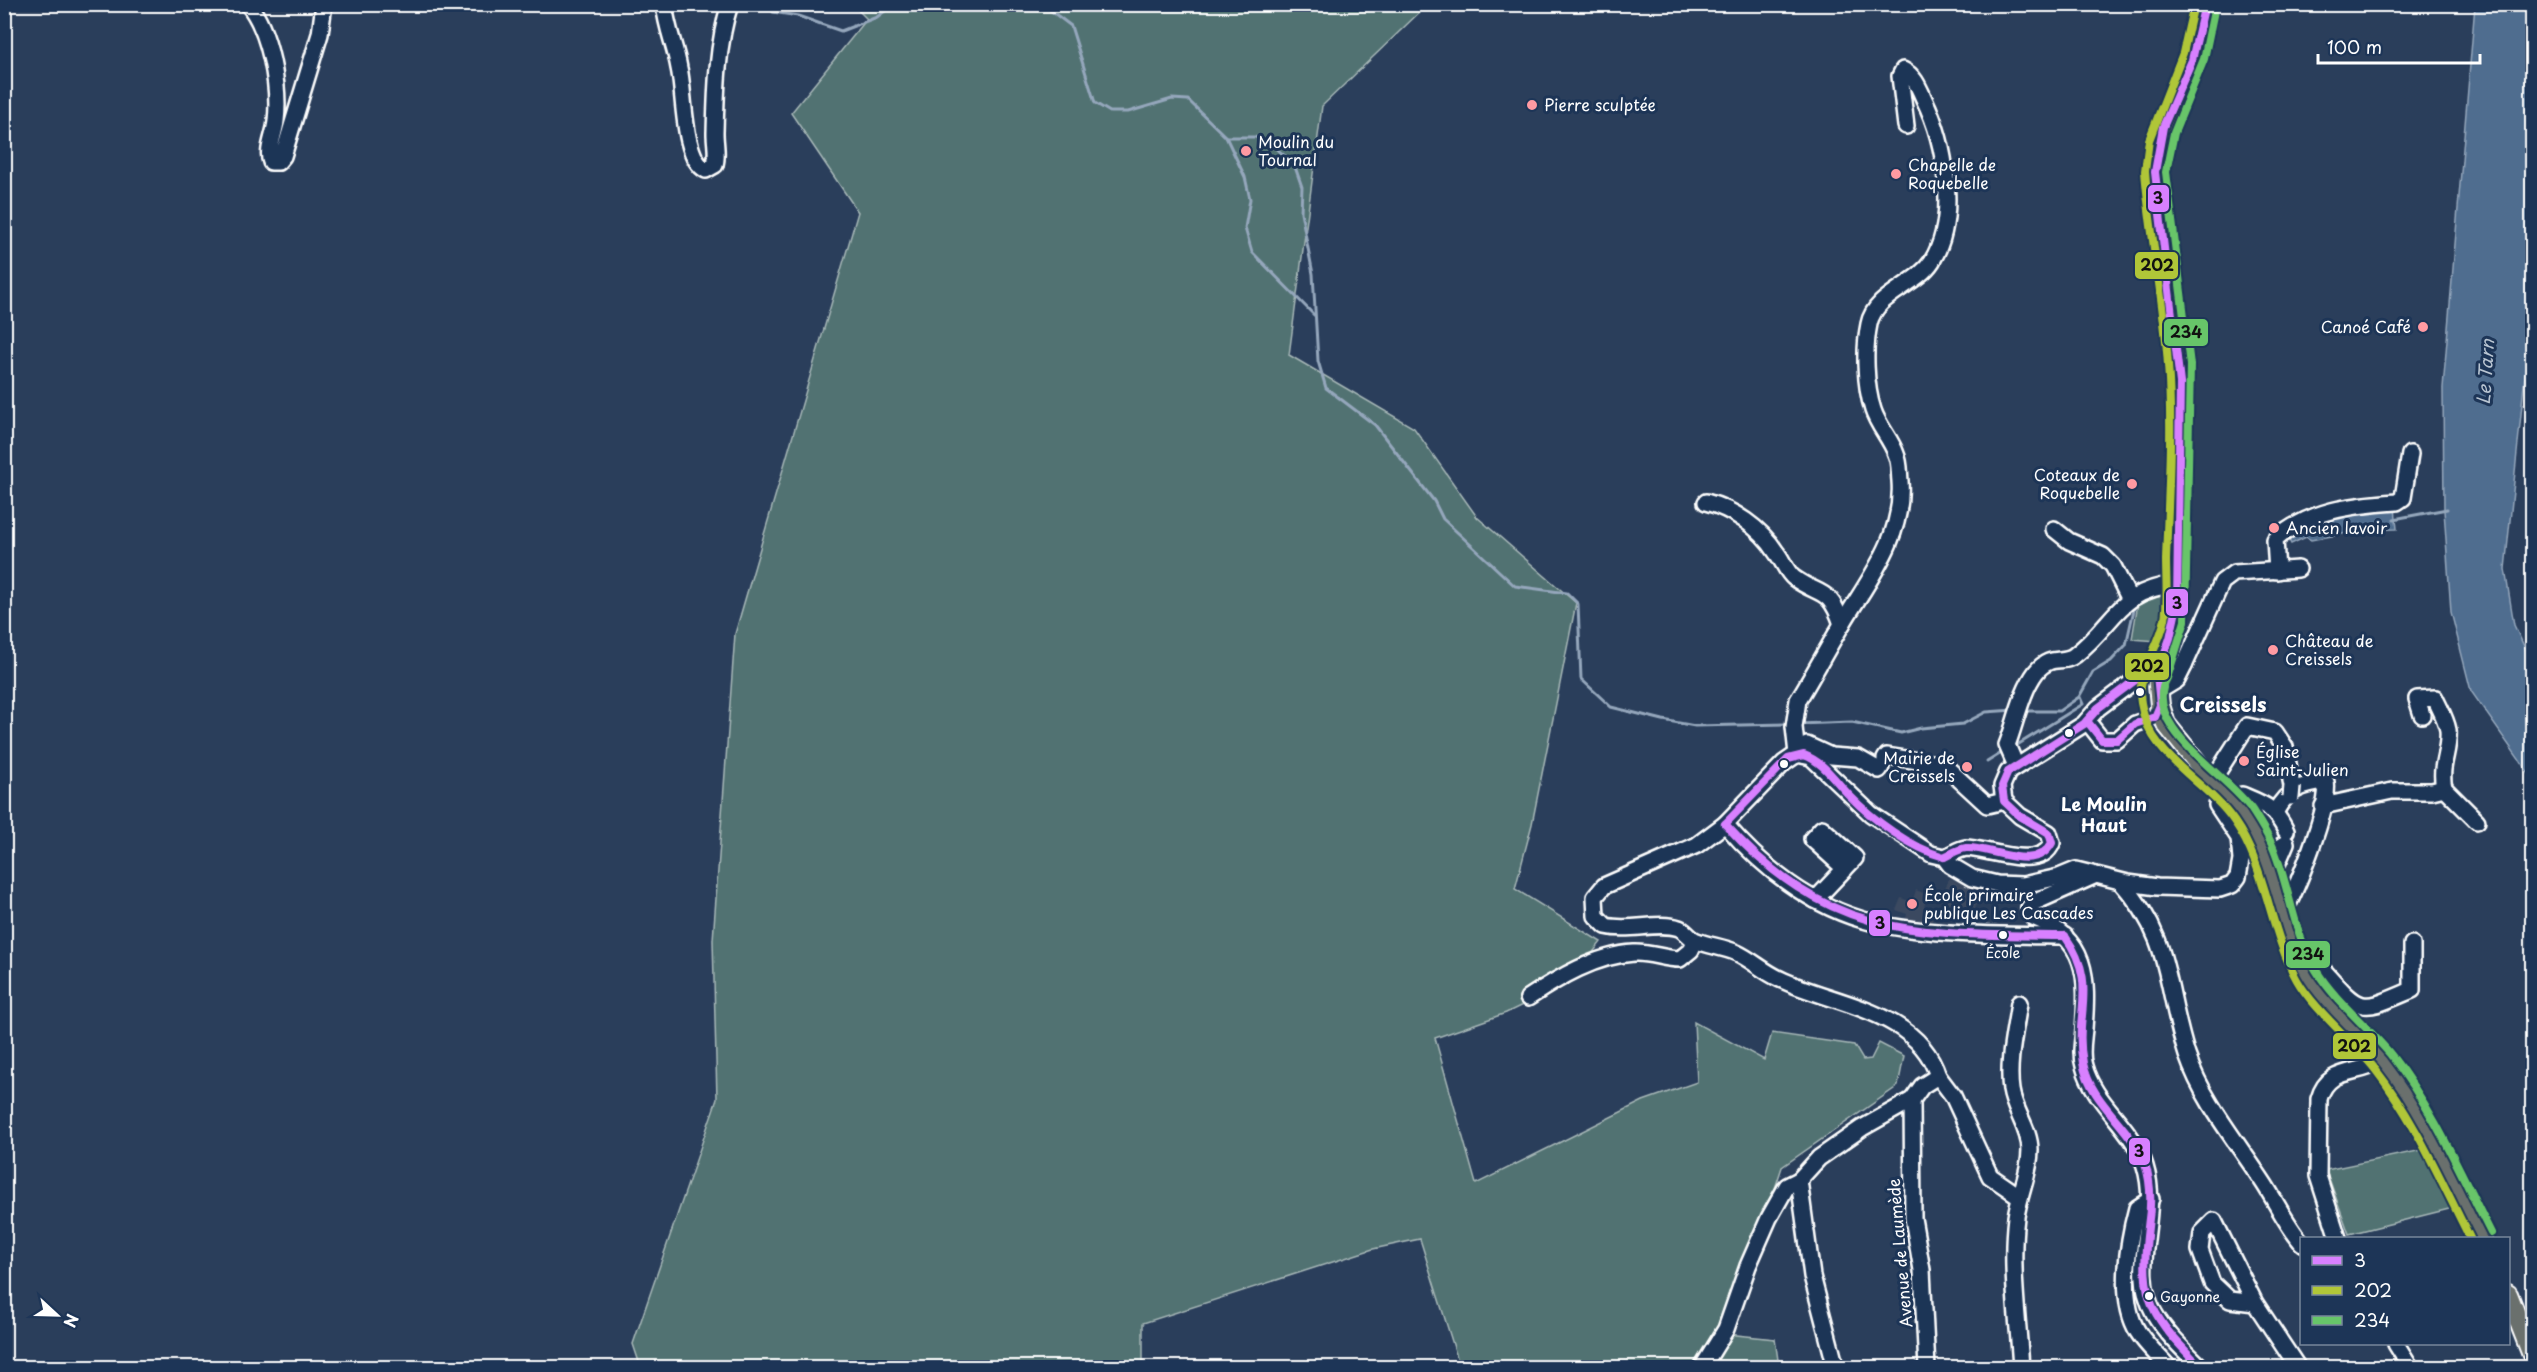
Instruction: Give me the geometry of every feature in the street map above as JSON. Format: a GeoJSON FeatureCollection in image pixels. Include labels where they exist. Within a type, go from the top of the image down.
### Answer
{"type":"FeatureCollection","features":[{"type":"Feature","properties":{"kind":"main road"},"geometry":{"type":"LineString","coordinates":[[2205,4],[2192,60],[2163,127],[2156,156],[2155,172],[2180,374],[2175,621],[2158,691],[2166,724],[2252,828],[2272,876],[2294,952],[2308,978],[2377,1056],[2415,1106],[2481,1237]]}},
{"type":"Feature","properties":{"kind":"main road"},"geometry":{"type":"LineString","coordinates":[[2510,1299],[2532,1355]]}},
{"type":"Feature","properties":{"kind":"street"},"geometry":{"type":"LineString","coordinates":[[248,4],[257,16],[267,37],[272,63],[277,118],[269,156],[271,162],[278,162],[284,156],[320,34],[324,4]]}},
{"type":"Feature","properties":{"kind":"street"},"geometry":{"type":"LineString","coordinates":[[664,4],[667,31],[683,84],[690,144],[697,164],[706,170],[715,165],[717,156],[715,135],[721,42],[730,4]]}},
{"type":"Feature","properties":{"kind":"street"},"geometry":{"type":"LineString","coordinates":[[1800,755],[1794,724],[1798,700],[1893,537],[1902,496],[1896,454],[1873,410],[1869,387],[1868,327],[1872,314],[1879,305],[1913,280],[1931,262],[1944,220],[1947,184],[1937,125],[1910,73],[1903,70],[1900,76],[1906,126]]}},
{"type":"Feature","properties":{"kind":"street"},"geometry":{"type":"LineString","coordinates":[[2277,571],[2274,540],[2292,525],[2320,513],[2397,502],[2403,498],[2410,454]]}},
{"type":"Feature","properties":{"kind":"street"},"geometry":{"type":"LineString","coordinates":[[1706,502],[1722,506],[1760,532],[1775,549],[1793,578],[1818,589],[1830,599],[1842,624]]}},
{"type":"Feature","properties":{"kind":"street"},"geometry":{"type":"LineString","coordinates":[[2054,529],[2069,541],[2103,556],[2113,566],[2129,598]]}},
{"type":"Feature","properties":{"kind":"street"},"geometry":{"type":"LineString","coordinates":[[2158,691],[2177,680],[2222,582],[2234,573],[2298,568]]}},
{"type":"Feature","properties":{"kind":"street"},"geometry":{"type":"LineString","coordinates":[[2016,766],[2007,745],[2029,682],[2037,670],[2049,660],[2073,657],[2129,598],[2162,586],[2177,584]]}},
{"type":"Feature","properties":{"kind":"street"},"geometry":{"type":"LineString","coordinates":[[2087,721],[2102,740],[2117,740],[2135,724],[2175,671],[2184,666]]}},
{"type":"Feature","properties":{"kind":"street"},"geometry":{"type":"LineString","coordinates":[[1800,755],[1819,764],[1871,814],[1931,854],[1944,857],[1965,848],[2021,857],[2037,855],[2050,847],[2049,833],[2020,816],[2004,801],[2002,793],[2004,779],[2016,766],[2087,721],[2098,708],[2146,672],[2158,691]]}},
{"type":"Feature","properties":{"kind":"street"},"geometry":{"type":"LineString","coordinates":[[2422,715],[2417,699],[2435,698],[2448,728],[2447,750],[2441,772],[2444,788],[2477,821]]}},
{"type":"Feature","properties":{"kind":"street"},"geometry":{"type":"LineString","coordinates":[[1944,857],[1950,865],[1972,878],[1997,884],[2023,885],[2059,877],[2076,870],[2121,882],[2157,887],[2209,889],[2232,885],[2238,877],[2241,860],[2239,838],[2217,805],[2242,734],[2247,726],[2275,727],[2285,747],[2292,791],[2286,837],[2272,876]]}},
{"type":"Feature","properties":{"kind":"street"},"geometry":{"type":"LineString","coordinates":[[2004,801],[1987,805],[1947,768],[1937,764],[1887,756],[1879,770],[1858,759],[1831,756],[1807,745],[1800,755],[1784,763],[1727,826],[1698,845],[1604,886],[1595,897],[1594,905],[1596,916],[1606,926],[1675,927],[1695,940],[1740,954],[1765,972],[1794,986],[1873,1011],[1914,1040],[1929,1056],[1938,1076],[1953,1096],[1990,1176],[2019,1196]]}},
{"type":"Feature","properties":{"kind":"street"},"geometry":{"type":"LineString","coordinates":[[2276,811],[2284,795],[2308,784],[2326,782],[2327,790],[2323,806],[2284,922]]}},
{"type":"Feature","properties":{"kind":"street"},"geometry":{"type":"LineString","coordinates":[[2323,806],[2392,791],[2444,788]]}},
{"type":"Feature","properties":{"kind":"street"},"geometry":{"type":"LineString","coordinates":[[2222,792],[2242,795],[2276,811],[2286,837]]}},
{"type":"Feature","properties":{"kind":"street"},"geometry":{"type":"LineString","coordinates":[[1727,826],[1785,881],[1815,900],[1864,920],[1952,932],[2065,936]]}},
{"type":"Feature","properties":{"kind":"street"},"geometry":{"type":"LineString","coordinates":[[2265,856],[2286,837]]}},
{"type":"Feature","properties":{"kind":"street"},"geometry":{"type":"LineString","coordinates":[[1815,900],[1845,869]]}},
{"type":"Feature","properties":{"kind":"street"},"geometry":{"type":"LineString","coordinates":[[2094,876],[2032,903],[2029,908],[2033,917],[2049,923],[2065,936],[2076,949],[2085,969],[2084,1066],[2098,1095],[2133,1143],[2145,1165],[2151,1199],[2150,1223],[2143,1267],[2148,1299],[2169,1334],[2202,1368]]}},
{"type":"Feature","properties":{"kind":"street"},"geometry":{"type":"LineString","coordinates":[[2121,882],[2136,898],[2155,929],[2188,1056],[2201,1086],[2300,1241]]}},
{"type":"Feature","properties":{"kind":"street"},"geometry":{"type":"LineString","coordinates":[[1528,998],[1566,974],[1615,956],[1635,953],[1680,959],[1691,950],[1695,940]]}},
{"type":"Feature","properties":{"kind":"street"},"geometry":{"type":"LineString","coordinates":[[2308,978],[2316,972],[2326,973],[2351,1002],[2373,1006],[2412,990],[2412,944]]}},
{"type":"Feature","properties":{"kind":"street"},"geometry":{"type":"LineString","coordinates":[[2019,1004],[2010,1072],[2011,1091],[2030,1139],[2029,1170],[2019,1196],[2015,1235],[2021,1368]]}},
{"type":"Feature","properties":{"kind":"street"},"geometry":{"type":"LineString","coordinates":[[2337,1237],[2318,1176],[2319,1099],[2327,1082],[2336,1074],[2377,1056]]}},
{"type":"Feature","properties":{"kind":"street"},"geometry":{"type":"LineString","coordinates":[[1702,1368],[1726,1329],[1748,1266],[1769,1218],[1787,1186],[1799,1180],[1819,1158],[1862,1128],[1912,1100],[1922,1086],[1938,1076]]}},
{"type":"Feature","properties":{"kind":"street","name":"Avenue de Laumède"},"geometry":{"type":"LineString","coordinates":[[1912,1100],[1912,1208],[1922,1270],[1928,1368]]}},
{"type":"Feature","properties":{"kind":"street"},"geometry":{"type":"LineString","coordinates":[[1799,1180],[1812,1276],[1836,1368]]}},
{"type":"Feature","properties":{"kind":"street"},"geometry":{"type":"LineString","coordinates":[[2151,1199],[2137,1208],[2130,1233],[2126,1266],[2128,1294],[2131,1318],[2137,1332],[2169,1368]]}},
{"type":"Feature","properties":{"kind":"street"},"geometry":{"type":"LineString","coordinates":[[2329,1237],[2330,1217]]}},
{"type":"Feature","properties":{"kind":"street"},"geometry":{"type":"LineString","coordinates":[[2255,1302],[2230,1300],[2212,1283],[2200,1250],[2202,1233],[2214,1221],[2255,1302],[2298,1368]]}},
{"type":"Feature","properties":{"kind":"street"},"geometry":{"type":"LineString","coordinates":[[2396,1368],[2397,1345]]}},
{"type":"Feature","properties":{"kind":"street"},"geometry":{"type":"LineString","coordinates":[[2398,1345],[2411,1368]]}},
{"type":"Feature","properties":{"kind":"shaded area"},"geometry":{"type":"Polygon","coordinates":[[[1949,878],[1982,890],[1974,912],[1941,900],[1949,878]]]}},
{"type":"Feature","properties":{"kind":"shaded area","name":"École primaire publique Les Cascades"},"geometry":{"type":"Polygon","coordinates":[[[1916,890],[1928,895],[1924,907],[1935,911],[1931,923],[1906,918],[1907,914],[1896,910],[1901,898],[1912,902],[1916,890]]]}},
{"type":"Feature","properties":{"kind":"green space"},"geometry":{"type":"Polygon","coordinates":[[[853,5],[1427,5],[1322,106],[1289,355],[1414,428],[1477,517],[1576,603],[1532,824],[1515,889],[1601,942],[1570,982],[1506,1013],[1435,1038],[1476,1184],[1643,1101],[1697,1082],[1694,1022],[1764,1060],[1772,1033],[1854,1045],[1863,1060],[1871,1059],[1879,1043],[1904,1056],[1898,1086],[1782,1167],[1727,1334],[1775,1339],[1779,1367],[1460,1367],[1420,1239],[1373,1249],[1143,1323],[1143,1367],[641,1368],[633,1344],[717,1099],[713,940],[735,634],[858,212],[791,113],[867,19],[853,5]]]}},
{"type":"Feature","properties":{"kind":"green space"},"geometry":{"type":"Polygon","coordinates":[[[2165,596],[2163,628],[2158,641],[2132,639],[2138,603],[2165,596]]]}},
{"type":"Feature","properties":{"kind":"green space"},"geometry":{"type":"Polygon","coordinates":[[[2427,1149],[2457,1207],[2349,1234],[2326,1170],[2427,1149]]]}},
{"type":"Feature","properties":{"kind":"water","name":"Le Tarn"},"geometry":{"type":"Polygon","coordinates":[[[2475,5],[2532,5],[2532,307],[2505,569],[2514,625],[2532,663],[2532,778],[2471,691],[2451,612],[2444,510],[2443,388],[2475,5]]]}},
{"type":"Feature","properties":{"kind":"water"},"geometry":{"type":"Polygon","coordinates":[[[2395,507],[2397,529],[2348,530],[2347,533],[2311,540],[2306,537],[2291,544],[2286,534],[2316,517],[2395,507]]]}},
{"type":"Feature","properties":{"kind":"waterway"},"geometry":{"type":"LineString","coordinates":[[773,12],[798,16],[841,31],[877,17],[894,4]]}},
{"type":"Feature","properties":{"kind":"waterway"},"geometry":{"type":"LineString","coordinates":[[1042,4],[1071,26],[1095,103],[1110,112],[1128,112],[1172,99],[1188,100],[1226,137],[1255,137],[1271,144],[1294,164],[1302,187],[1301,212],[1313,274],[1318,361],[1326,388],[1375,425],[1434,501],[1443,519],[1515,586],[1567,593],[1578,604],[1581,679],[1611,707],[1663,720],[1695,726],[1788,724]]}},
{"type":"Feature","properties":{"kind":"waterway"},"geometry":{"type":"LineString","coordinates":[[1226,137],[1245,177],[1250,199],[1245,228],[1252,252],[1314,315]]}},
{"type":"Feature","properties":{"kind":"waterway"},"geometry":{"type":"LineString","coordinates":[[2394,519],[2447,509]]}},
{"type":"Feature","properties":{"kind":"waterway"},"geometry":{"type":"LineString","coordinates":[[2023,711],[2059,711],[2079,697],[2093,672],[2111,661],[2126,645],[2135,605]]}},
{"type":"Feature","properties":{"kind":"waterway"},"geometry":{"type":"LineString","coordinates":[[2014,747],[2083,704],[2080,697]]}},
{"type":"Feature","properties":{"kind":"waterway"},"geometry":{"type":"LineString","coordinates":[[1798,724],[1852,722],[1901,733],[1921,728],[1963,724],[1986,712],[2014,710]]}},
{"type":"Feature","properties":{"kind":"waterway"},"geometry":{"type":"LineString","coordinates":[[1987,762],[2003,752]]}},
{"type":"Feature","properties":{"kind":"transit line","name":"202"},"geometry":{"type":"LineString","coordinates":[[2194,4],[2183,53],[2149,140],[2145,171],[2166,341],[2170,438],[2166,612],[2162,630],[2142,682],[2141,703],[2146,722],[2166,753],[2222,806],[2234,821],[2254,859],[2280,941],[2297,980],[2323,1014],[2366,1058],[2403,1109],[2427,1151],[2470,1237]]}},
{"type":"Feature","properties":{"kind":"transit line","name":"3"},"geometry":{"type":"LineString","coordinates":[[2087,721],[2102,740],[2117,740],[2135,724],[2155,717],[2160,705],[2157,675],[2170,638],[2177,606],[2180,383],[2155,172],[2163,127],[2192,60],[2205,4]]}},
{"type":"Feature","properties":{"kind":"transit line","name":"234"},"geometry":{"type":"LineString","coordinates":[[2215,6],[2204,59],[2174,133],[2166,172],[2190,365],[2185,621],[2162,696],[2165,714],[2190,749],[2241,796],[2252,810],[2270,841],[2283,876],[2296,924],[2316,970],[2332,992],[2391,1055],[2420,1097],[2491,1233]]}},
{"type":"Feature","properties":{"kind":"transit line","name":"3"},"geometry":{"type":"LineString","coordinates":[[1944,857],[1966,848],[2024,858],[2035,857],[2044,852],[2052,843],[2049,833],[2020,816],[2004,801],[2002,786],[2008,772],[2084,724],[2098,708],[2146,672],[2159,669]]}},
{"type":"Feature","properties":{"kind":"transit line","name":"3"},"geometry":{"type":"LineString","coordinates":[[1725,824],[1788,759],[1804,755],[1818,762],[1849,795],[1881,823],[1906,840],[1944,857]]}},
{"type":"Feature","properties":{"kind":"transit line","name":"3"},"geometry":{"type":"LineString","coordinates":[[1725,824],[1764,862],[1802,891],[1841,910],[1880,923],[1921,931],[2065,936]]}},
{"type":"Feature","properties":{"kind":"transit line","name":"3"},"geometry":{"type":"LineString","coordinates":[[2065,936],[2081,970],[2083,985],[2081,1045],[2087,1078],[2102,1103],[2139,1150],[2147,1172],[2150,1204],[2145,1273],[2152,1306],[2171,1335],[2202,1368]]}},
{"type":"Feature","properties":{"kind":"place","name":"Pierre sculptée"},"geometry":{"type":"Point","coordinates":[1532,105]}},
{"type":"Feature","properties":{"kind":"place","name":"Moulin du Tournal"},"geometry":{"type":"Point","coordinates":[1246,151]}},
{"type":"Feature","properties":{"kind":"place","name":"Chapelle de Roquebelle"},"geometry":{"type":"Point","coordinates":[1896,174]}},
{"type":"Feature","properties":{"kind":"place","name":"Canoé Café"},"geometry":{"type":"Point","coordinates":[2423,327]}},
{"type":"Feature","properties":{"kind":"place","name":"Coteaux de Roquebelle"},"geometry":{"type":"Point","coordinates":[2132,484]}},
{"type":"Feature","properties":{"kind":"place","name":"Ancien lavoir"},"geometry":{"type":"Point","coordinates":[2274,528]}},
{"type":"Feature","properties":{"kind":"place","name":"Château de Creissels"},"geometry":{"type":"Point","coordinates":[2273,650]}},
{"type":"Feature","properties":{"kind":"place","name":"Église Saint-Julien"},"geometry":{"type":"Point","coordinates":[2244,761]}},
{"type":"Feature","properties":{"kind":"place","name":"Mairie de Creissels"},"geometry":{"type":"Point","coordinates":[1967,767]}},
{"type":"Feature","properties":{"kind":"place","name":"École primaire publique Les Cascades"},"geometry":{"type":"Point","coordinates":[1912,904]}},
{"type":"Feature","properties":{"kind":"place","name":"École"},"geometry":{"type":"Point","coordinates":[2003,935]}},
{"type":"Feature","properties":{"kind":"place","name":"Gayonne"},"geometry":{"type":"Point","coordinates":[2149,1296]}},
{"type":"Feature","properties":{"kind":"district","name":"Creissels"},"geometry":{"type":"Point","coordinates":[2223,705]}},
{"type":"Feature","properties":{"kind":"district","name":"Le Moulin Haut"},"geometry":{"type":"Point","coordinates":[2104,815]}}]}
